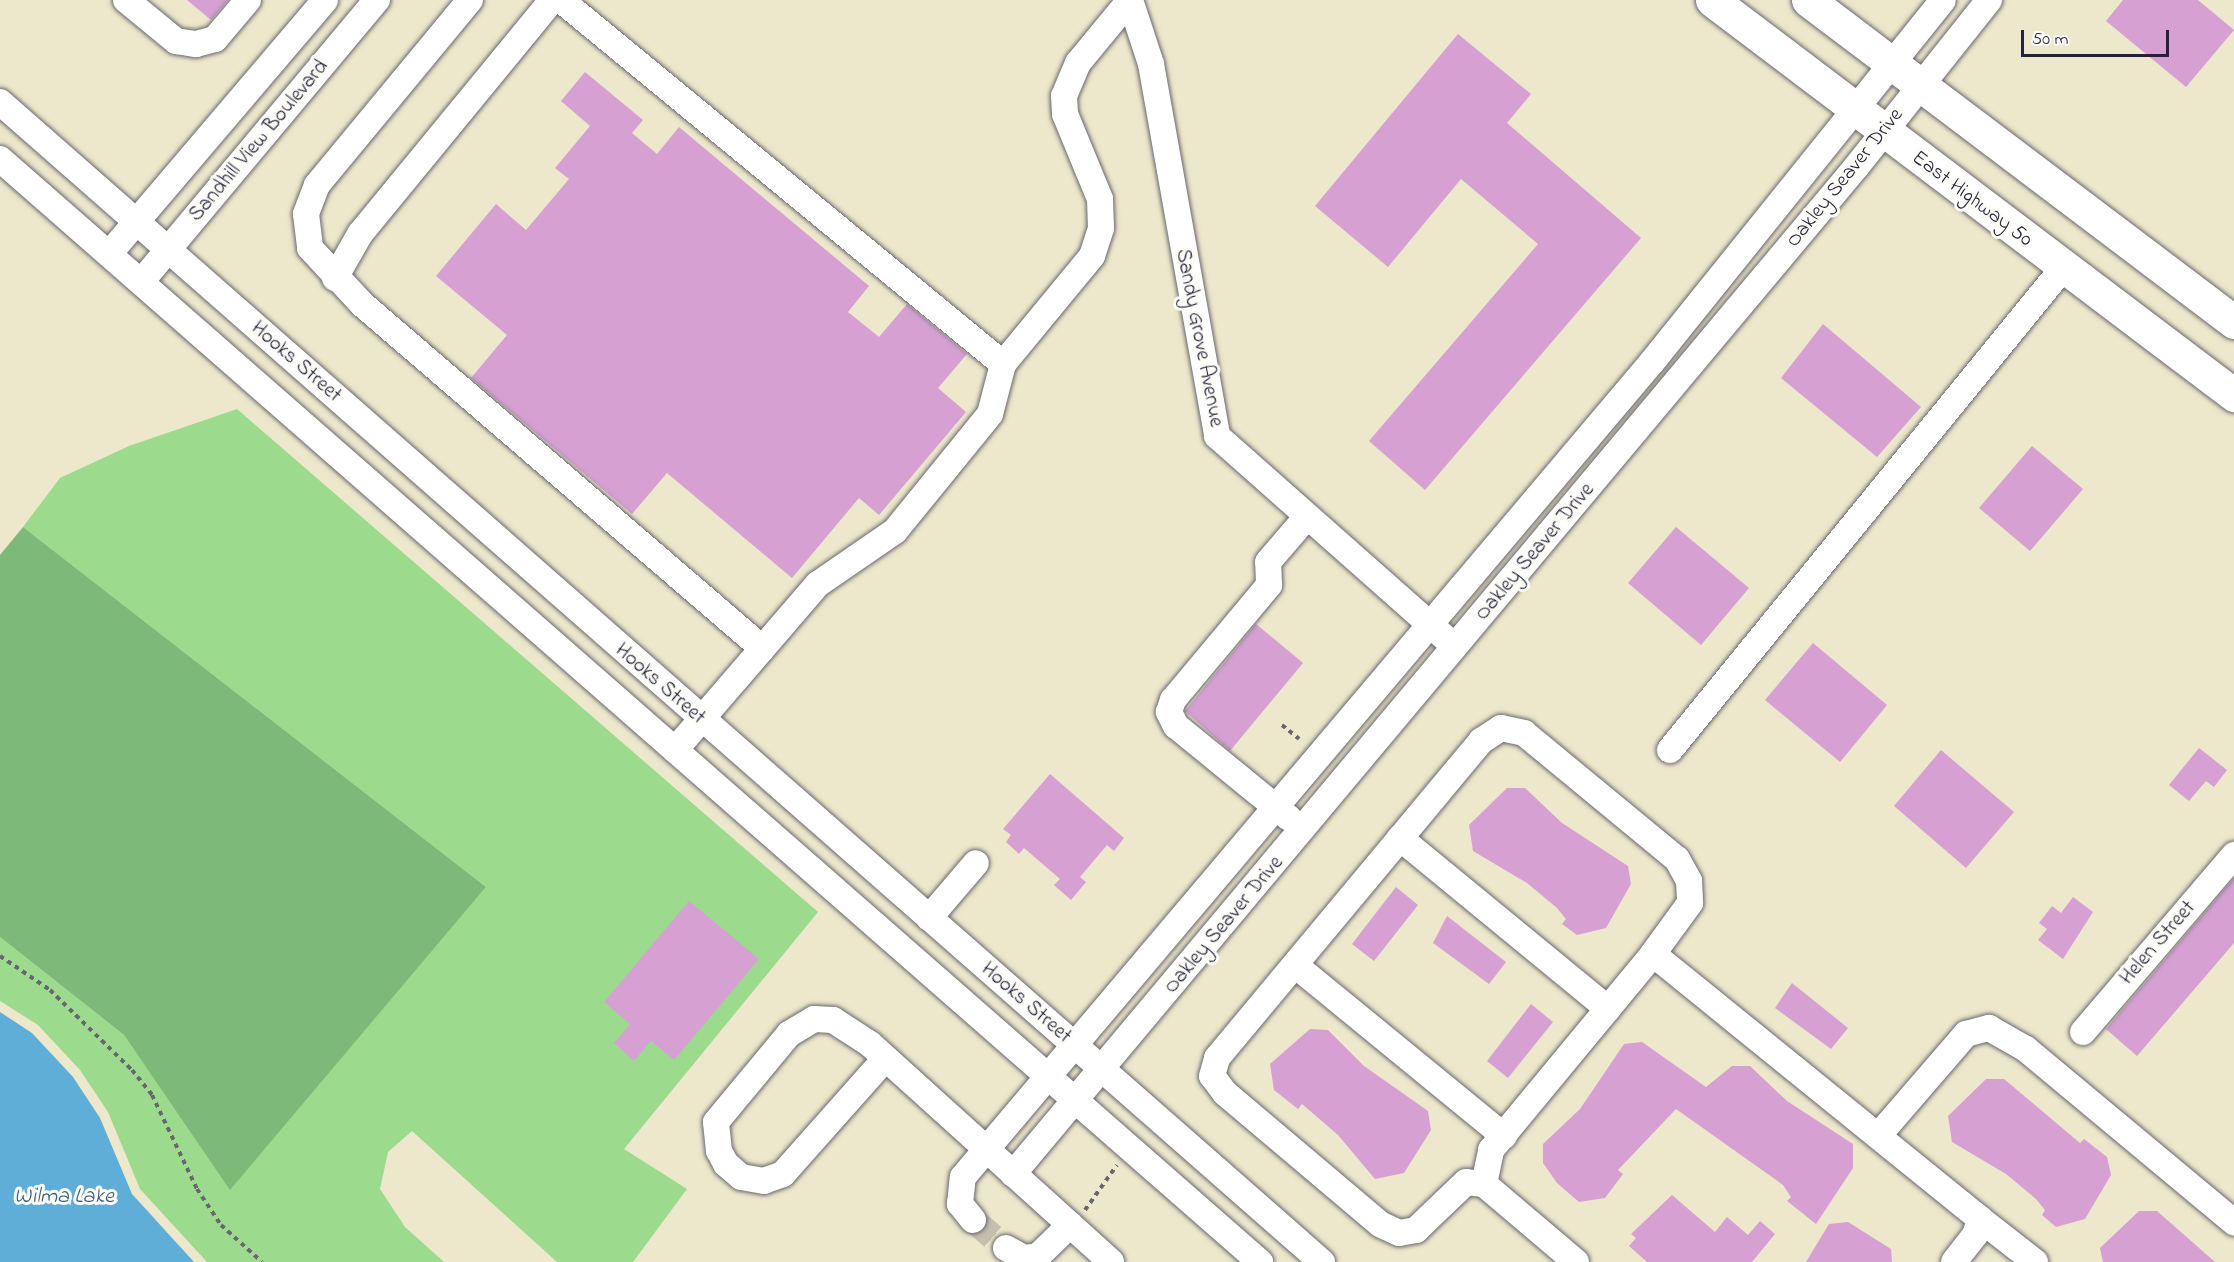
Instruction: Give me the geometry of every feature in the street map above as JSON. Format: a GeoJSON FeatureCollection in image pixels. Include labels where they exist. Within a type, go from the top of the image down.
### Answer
{"type":"FeatureCollection","features":[{"type":"Feature","properties":{"kind":"highway","name":"East Highway 50"},"geometry":{"type":"LineString","coordinates":[[1712,0],[1855,112],[2234,395]]}},
{"type":"Feature","properties":{"kind":"highway"},"geometry":{"type":"LineString","coordinates":[[1808,0],[2234,322]]}},
{"type":"Feature","properties":{"kind":"street"},"geometry":{"type":"LineString","coordinates":[[126,0],[176,41],[196,44],[215,39],[248,0]]}},
{"type":"Feature","properties":{"kind":"street","name":"Sandhill View Boulevard"},"geometry":{"type":"LineString","coordinates":[[109,254],[325,0]]}},
{"type":"Feature","properties":{"kind":"street","name":"Sandhill View Boulevard"},"geometry":{"type":"LineString","coordinates":[[141,282],[377,0]]}},
{"type":"Feature","properties":{"kind":"street"},"geometry":{"type":"LineString","coordinates":[[470,0],[316,185],[306,214],[310,248],[334,278],[762,648]]}},
{"type":"Feature","properties":{"kind":"street"},"geometry":{"type":"LineString","coordinates":[[334,278],[360,234],[552,0]]}},
{"type":"Feature","properties":{"kind":"street"},"geometry":{"type":"LineString","coordinates":[[561,0],[1003,364]]}},
{"type":"Feature","properties":{"kind":"street"},"geometry":{"type":"LineString","coordinates":[[675,750],[818,584],[895,531],[990,414],[1003,364],[1099,243],[1100,199],[1065,114],[1064,96],[1078,63],[1130,0]]}},
{"type":"Feature","properties":{"kind":"street","name":"Sandy Grove Avenue"},"geometry":{"type":"LineString","coordinates":[[1130,0],[1151,64],[1217,436],[1305,519],[1456,647]]}},
{"type":"Feature","properties":{"kind":"street","name":"Oakley Seaver Drive"},"geometry":{"type":"LineString","coordinates":[[973,1220],[958,1193],[986,1150],[1077,1048],[1431,626],[1855,112],[1943,0]]}},
{"type":"Feature","properties":{"kind":"street","name":"Oakley Seaver Drive"},"geometry":{"type":"LineString","coordinates":[[1013,1174],[1077,1101],[1456,647],[1883,133],[1989,0]]}},
{"type":"Feature","properties":{"kind":"street","name":"Hooks Street"},"geometry":{"type":"LineString","coordinates":[[0,102],[701,720],[1322,1262]]}},
{"type":"Feature","properties":{"kind":"street","name":"Hooks Street"},"geometry":{"type":"LineString","coordinates":[[0,159],[1260,1262]]}},
{"type":"Feature","properties":{"kind":"street"},"geometry":{"type":"LineString","coordinates":[[1670,750],[2063,268]]}},
{"type":"Feature","properties":{"kind":"street"},"geometry":{"type":"LineString","coordinates":[[1303,830],[1176,726],[1170,706],[1269,585],[1268,562],[1305,519]]}},
{"type":"Feature","properties":{"kind":"street"},"geometry":{"type":"LineString","coordinates":[[1484,1184],[1491,1150],[1653,954],[1690,903],[1689,881],[1677,859],[1524,733],[1501,728],[1481,741],[1217,1058],[1212,1076],[1225,1093],[1380,1224],[1399,1233],[1416,1230],[1466,1182],[1484,1184],[1576,1262]]}},
{"type":"Feature","properties":{"kind":"street"},"geometry":{"type":"LineString","coordinates":[[1400,838],[1608,1009]]}},
{"type":"Feature","properties":{"kind":"street","name":"Helen Street"},"geometry":{"type":"LineString","coordinates":[[2083,1032],[2234,855]]}},
{"type":"Feature","properties":{"kind":"street"},"geometry":{"type":"LineString","coordinates":[[929,918],[976,863]]}},
{"type":"Feature","properties":{"kind":"street"},"geometry":{"type":"LineString","coordinates":[[1653,954],[2035,1262]]}},
{"type":"Feature","properties":{"kind":"street"},"geometry":{"type":"LineString","coordinates":[[1295,965],[1504,1136]]}},
{"type":"Feature","properties":{"kind":"street"},"geometry":{"type":"LineString","coordinates":[[885,1059],[783,1174],[752,1179],[726,1164],[719,1151],[716,1122],[803,1023],[833,1020],[885,1059],[1111,1262]]}},
{"type":"Feature","properties":{"kind":"street"},"geometry":{"type":"LineString","coordinates":[[1878,1136],[1966,1034],[1989,1028],[2026,1049],[2234,1222]]}},
{"type":"Feature","properties":{"kind":"street"},"geometry":{"type":"LineString","coordinates":[[1954,1262],[1975,1235],[1980,1219]]}},
{"type":"Feature","properties":{"kind":"street"},"geometry":{"type":"LineString","coordinates":[[1006,1248],[1024,1258],[1038,1256],[1070,1225]]}},
{"type":"Feature","properties":{"kind":"path"},"geometry":{"type":"LineString","coordinates":[[1282,725],[1299,739]]}},
{"type":"Feature","properties":{"kind":"path"},"geometry":{"type":"LineString","coordinates":[[0,956],[50,990],[132,1070],[152,1095],[197,1189],[222,1225],[262,1262]]}},
{"type":"Feature","properties":{"kind":"path"},"geometry":{"type":"LineString","coordinates":[[1093,1201],[1117,1164]]}},
{"type":"Feature","properties":{"kind":"green space"},"geometry":{"type":"Polygon","coordinates":[[[237,409],[818,912],[624,1149],[687,1189],[633,1262],[557,1262],[412,1131],[388,1152],[380,1189],[405,1227],[444,1262],[207,1262],[140,1189],[108,1112],[80,1070],[38,1025],[0,1001],[0,937],[124,1035],[230,1189],[486,887],[23,527],[60,478],[129,446],[237,409]]]}},
{"type":"Feature","properties":{"kind":"green space"},"geometry":{"type":"Polygon","coordinates":[[[23,527],[486,887],[230,1190],[124,1035],[0,937],[0,555],[23,527]]]}},
{"type":"Feature","properties":{"kind":"water","name":"Wilma Lake"},"geometry":{"type":"Polygon","coordinates":[[[0,1012],[32,1033],[73,1077],[100,1118],[132,1194],[194,1262],[0,1262],[0,1012]]]}},
{"type":"Feature","properties":{"kind":"building"},"geometry":{"type":"Polygon","coordinates":[[[187,0],[228,0],[211,20],[187,0]]]}},
{"type":"Feature","properties":{"kind":"building"},"geometry":{"type":"Polygon","coordinates":[[[2123,0],[2198,0],[2234,30],[2186,87],[2106,21],[2123,0]]]}},
{"type":"Feature","properties":{"kind":"building"},"geometry":{"type":"Polygon","coordinates":[[[1458,34],[1531,94],[1507,123],[1641,238],[1425,490],[1369,441],[1538,244],[1461,179],[1388,267],[1315,206],[1458,34]]]}},
{"type":"Feature","properties":{"kind":"building"},"geometry":{"type":"Polygon","coordinates":[[[585,72],[643,120],[632,133],[657,154],[679,127],[869,286],[848,312],[879,337],[907,304],[967,354],[938,388],[966,412],[879,515],[859,498],[792,578],[667,473],[632,514],[471,378],[507,335],[436,276],[496,204],[526,230],[569,179],[555,168],[590,126],[561,101],[585,72]]]}},
{"type":"Feature","properties":{"kind":"building"},"geometry":{"type":"Polygon","coordinates":[[[1823,324],[1921,407],[1877,457],[1781,378],[1823,324]]]}},
{"type":"Feature","properties":{"kind":"building"},"geometry":{"type":"Polygon","coordinates":[[[2032,446],[2083,489],[2030,551],[1979,508],[2032,446]]]}},
{"type":"Feature","properties":{"kind":"building"},"geometry":{"type":"Polygon","coordinates":[[[1676,527],[1749,588],[1701,645],[1628,583],[1676,527]]]}},
{"type":"Feature","properties":{"kind":"building"},"geometry":{"type":"Polygon","coordinates":[[[1256,624],[1303,663],[1230,751],[1185,711],[1256,624]]]}},
{"type":"Feature","properties":{"kind":"building"},"geometry":{"type":"Polygon","coordinates":[[[1813,643],[1887,705],[1840,762],[1765,700],[1813,643]]]}},
{"type":"Feature","properties":{"kind":"building"},"geometry":{"type":"Polygon","coordinates":[[[2199,748],[2227,770],[2214,787],[2206,781],[2189,801],[2169,785],[2199,748]]]}},
{"type":"Feature","properties":{"kind":"building"},"geometry":{"type":"Polygon","coordinates":[[[1941,750],[2014,812],[1966,868],[1894,806],[1941,750]]]}},
{"type":"Feature","properties":{"kind":"building"},"geometry":{"type":"Polygon","coordinates":[[[1050,774],[1124,838],[1114,851],[1107,845],[1080,877],[1086,882],[1071,900],[1054,885],[1060,879],[1024,848],[1019,854],[1006,842],[1011,835],[1003,829],[1050,774]]]}},
{"type":"Feature","properties":{"kind":"building"},"geometry":{"type":"Polygon","coordinates":[[[1507,788],[1525,788],[1562,823],[1628,866],[1631,884],[1606,928],[1577,935],[1562,924],[1566,919],[1557,908],[1527,883],[1473,851],[1469,825],[1507,788]]]}},
{"type":"Feature","properties":{"kind":"building"},"geometry":{"type":"Polygon","coordinates":[[[2234,878],[2234,943],[2137,1056],[2106,1029],[2234,878]]]}},
{"type":"Feature","properties":{"kind":"building"},"geometry":{"type":"Polygon","coordinates":[[[1396,887],[1418,905],[1374,961],[1352,944],[1396,887]]]}},
{"type":"Feature","properties":{"kind":"building"},"geometry":{"type":"Polygon","coordinates":[[[2073,897],[2093,912],[2063,959],[2038,940],[2047,929],[2039,923],[2052,906],[2061,913],[2073,897]]]}},
{"type":"Feature","properties":{"kind":"building"},"geometry":{"type":"Polygon","coordinates":[[[689,901],[759,959],[674,1060],[651,1041],[634,1061],[614,1043],[630,1024],[604,1002],[689,901]]]}},
{"type":"Feature","properties":{"kind":"building"},"geometry":{"type":"Polygon","coordinates":[[[1447,916],[1506,962],[1489,984],[1433,943],[1447,916]]]}},
{"type":"Feature","properties":{"kind":"building"},"geometry":{"type":"Polygon","coordinates":[[[1792,983],[1848,1028],[1831,1049],[1775,1008],[1792,983]]]}},
{"type":"Feature","properties":{"kind":"building"},"geometry":{"type":"Polygon","coordinates":[[[1531,1004],[1553,1022],[1508,1078],[1487,1061],[1531,1004]]]}},
{"type":"Feature","properties":{"kind":"building"},"geometry":{"type":"Polygon","coordinates":[[[1310,1029],[1328,1030],[1364,1066],[1428,1111],[1431,1130],[1404,1173],[1375,1179],[1338,1135],[1302,1104],[1298,1109],[1274,1090],[1270,1064],[1310,1029]]]}},
{"type":"Feature","properties":{"kind":"building"},"geometry":{"type":"Polygon","coordinates":[[[1642,1042],[1706,1087],[1732,1066],[1750,1066],[1787,1101],[1853,1144],[1853,1168],[1816,1224],[1787,1201],[1791,1197],[1783,1185],[1676,1109],[1618,1170],[1623,1174],[1605,1198],[1579,1202],[1557,1183],[1543,1163],[1543,1144],[1580,1109],[1624,1044],[1642,1042]]]}},
{"type":"Feature","properties":{"kind":"building"},"geometry":{"type":"Polygon","coordinates":[[[1986,1079],[2004,1079],[2080,1143],[2084,1139],[2107,1157],[2111,1175],[2085,1219],[2056,1227],[2042,1215],[2045,1210],[2036,1199],[2006,1174],[1952,1142],[1948,1116],[1986,1079]]]}},
{"type":"Feature","properties":{"kind":"building"},"geometry":{"type":"Polygon","coordinates":[[[1672,1195],[1715,1232],[1727,1217],[1748,1235],[1760,1221],[1775,1234],[1752,1262],[1647,1262],[1629,1246],[1636,1238],[1631,1234],[1672,1195]]]}},
{"type":"Feature","properties":{"kind":"building"},"geometry":{"type":"Polygon","coordinates":[[[2139,1211],[2157,1211],[2215,1262],[2103,1262],[2100,1248],[2139,1211]]]}},
{"type":"Feature","properties":{"kind":"building"},"geometry":{"type":"Polygon","coordinates":[[[1848,1222],[1891,1249],[1892,1262],[1806,1262],[1829,1224],[1848,1222]]]}},
{"type":"Feature","properties":{"kind":"tunnel"},"geometry":{"type":"LineString","coordinates":[[973,1220],[1006,1248]]}}]}
